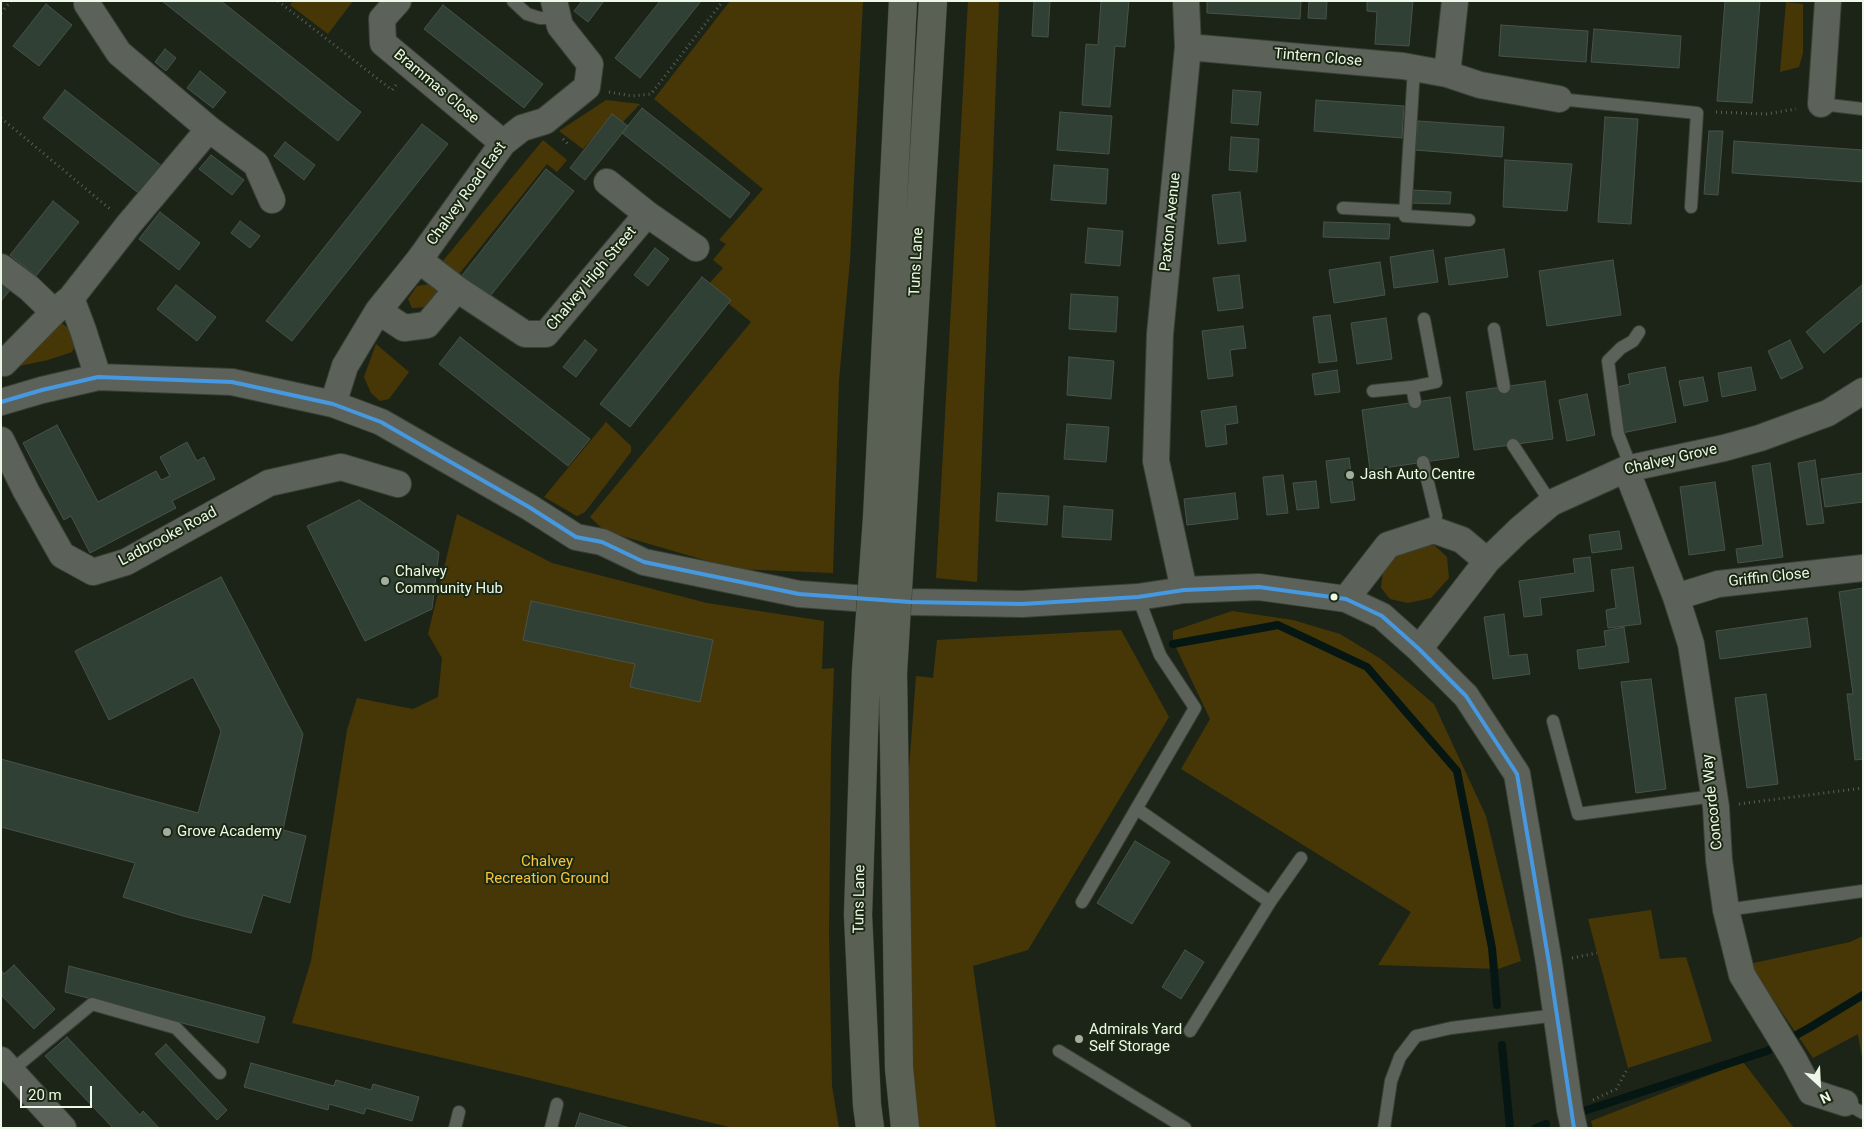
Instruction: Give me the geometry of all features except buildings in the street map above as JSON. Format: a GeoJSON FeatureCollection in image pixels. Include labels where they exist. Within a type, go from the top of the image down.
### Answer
{"type":"FeatureCollection","features":[{"type":"Feature","properties":{"kind":"main road","name":"Tuns Lane"},"geometry":{"type":"LineString","coordinates":[[890,520],[903,1]]}},
{"type":"Feature","properties":{"kind":"main road","name":"Tuns Lane"},"geometry":{"type":"LineString","coordinates":[[890,520],[933,1]]}},
{"type":"Feature","properties":{"kind":"main road"},"geometry":{"type":"LineString","coordinates":[[890,520],[880,672],[899,1068],[905,1128]]}},
{"type":"Feature","properties":{"kind":"main road","name":"Tuns Lane"},"geometry":{"type":"LineString","coordinates":[[870,1128],[867,1105],[858,915],[880,672]]}},
{"type":"Feature","properties":{"kind":"street","name":"Brammas Close"},"geometry":{"type":"LineString","coordinates":[[398,1],[382,19],[383,43],[503,143]]}},
{"type":"Feature","properties":{"kind":"street","name":"Paxton Avenue"},"geometry":{"type":"LineString","coordinates":[[1184,590],[1156,461],[1160,334],[1188,47],[1186,1]]}},
{"type":"Feature","properties":{"kind":"street"},"geometry":{"type":"LineString","coordinates":[[1447,74],[1455,1]]}},
{"type":"Feature","properties":{"kind":"street"},"geometry":{"type":"LineString","coordinates":[[1821,104],[1828,1]]}},
{"type":"Feature","properties":{"kind":"street"},"geometry":{"type":"LineString","coordinates":[[87,4],[119,53],[210,129],[256,164],[272,200]]}},
{"type":"Feature","properties":{"kind":"street"},"geometry":{"type":"LineString","coordinates":[[556,9],[560,26],[590,64],[587,87]]}},
{"type":"Feature","properties":{"kind":"street","name":"Tintern Close"},"geometry":{"type":"LineString","coordinates":[[1188,47],[1414,68],[1447,74],[1480,85],[1559,99]]}},
{"type":"Feature","properties":{"kind":"street","name":"Chalvey Road East"},"geometry":{"type":"LineString","coordinates":[[333,404],[345,366],[378,311],[419,260],[503,143],[522,128],[545,121],[587,87]]}},
{"type":"Feature","properties":{"kind":"street"},"geometry":{"type":"LineString","coordinates":[[1,362],[4,363],[62,305],[210,129]]}},
{"type":"Feature","properties":{"kind":"street","name":"Chalvey High Street"},"geometry":{"type":"LineString","coordinates":[[607,182],[647,214],[696,248]]}},
{"type":"Feature","properties":{"kind":"street","name":"Chalvey High Street"},"geometry":{"type":"LineString","coordinates":[[457,289],[525,334],[546,334],[647,214]]}},
{"type":"Feature","properties":{"kind":"street","name":"Chalvey Road East"},"geometry":{"type":"LineString","coordinates":[[419,260],[457,289]]}},
{"type":"Feature","properties":{"kind":"street"},"geometry":{"type":"LineString","coordinates":[[1,267],[29,288],[62,305],[83,330],[98,377]]}},
{"type":"Feature","properties":{"kind":"street"},"geometry":{"type":"LineString","coordinates":[[378,311],[404,328],[427,325],[457,289]]}},
{"type":"Feature","properties":{"kind":"street"},"geometry":{"type":"LineString","coordinates":[[1,402],[98,377],[232,382],[333,404],[381,422],[529,507],[576,537],[602,542],[644,562],[799,594],[910,602],[1022,604],[1138,597],[1184,590],[1259,587],[1346,599],[1382,616],[1419,649],[1466,696],[1517,774],[1557,1015],[1572,1119]]}},
{"type":"Feature","properties":{"kind":"street","name":"Chalvey Grove"},"geometry":{"type":"LineString","coordinates":[[1419,649],[1487,561],[1551,503],[1628,468],[1724,448],[1760,438],[1828,413],[1863,391]]}},
{"type":"Feature","properties":{"kind":"street","name":"Ladbrooke Road"},"geometry":{"type":"LineString","coordinates":[[1,440],[26,491],[62,555],[92,572],[126,562],[269,483],[342,467],[398,484]]}},
{"type":"Feature","properties":{"kind":"street","name":"Concorde Way"},"geometry":{"type":"LineString","coordinates":[[1628,468],[1676,597],[1691,644],[1715,802],[1719,860],[1726,910],[1742,975],[1794,1060],[1811,1092],[1854,1108]]}},
{"type":"Feature","properties":{"kind":"street"},"geometry":{"type":"LineString","coordinates":[[1346,599],[1388,545],[1434,530],[1462,540],[1487,561]]}},
{"type":"Feature","properties":{"kind":"street","name":"Griffin Close"},"geometry":{"type":"LineString","coordinates":[[1676,597],[1718,584],[1863,568]]}},
{"type":"Feature","properties":{"kind":"street"},"geometry":{"type":"LineString","coordinates":[[6,1066],[63,1128]]}},
{"type":"Feature","properties":{"kind":"lane"},"geometry":{"type":"LineString","coordinates":[[513,1],[527,14],[540,18],[556,9]]}},
{"type":"Feature","properties":{"kind":"lane"},"geometry":{"type":"LineString","coordinates":[[1414,68],[1405,216],[1469,220]]}},
{"type":"Feature","properties":{"kind":"lane"},"geometry":{"type":"LineString","coordinates":[[1559,99],[1698,113],[1691,208]]}},
{"type":"Feature","properties":{"kind":"lane"},"geometry":{"type":"LineString","coordinates":[[1821,104],[1863,109]]}},
{"type":"Feature","properties":{"kind":"lane"},"geometry":{"type":"LineString","coordinates":[[1343,208],[1405,211]]}},
{"type":"Feature","properties":{"kind":"lane"},"geometry":{"type":"LineString","coordinates":[[1373,391],[1412,387],[1436,382],[1424,319]]}},
{"type":"Feature","properties":{"kind":"lane"},"geometry":{"type":"LineString","coordinates":[[1494,329],[1504,387]]}},
{"type":"Feature","properties":{"kind":"lane"},"geometry":{"type":"LineString","coordinates":[[1628,468],[1618,434],[1608,361],[1621,348],[1633,341],[1639,332]]}},
{"type":"Feature","properties":{"kind":"lane"},"geometry":{"type":"LineString","coordinates":[[1412,387],[1415,402]]}},
{"type":"Feature","properties":{"kind":"lane"},"geometry":{"type":"LineString","coordinates":[[1513,444],[1551,503]]}},
{"type":"Feature","properties":{"kind":"lane"},"geometry":{"type":"LineString","coordinates":[[1423,462],[1436,516],[1434,530]]}},
{"type":"Feature","properties":{"kind":"lane"},"geometry":{"type":"LineString","coordinates":[[1082,902],[1195,708],[1160,655],[1138,597]]}},
{"type":"Feature","properties":{"kind":"lane"},"geometry":{"type":"LineString","coordinates":[[1553,721],[1578,814],[1715,802]]}},
{"type":"Feature","properties":{"kind":"lane"},"geometry":{"type":"LineString","coordinates":[[1137,809],[1270,902]]}},
{"type":"Feature","properties":{"kind":"lane"},"geometry":{"type":"LineString","coordinates":[[1190,1031],[1270,902],[1301,858]]}},
{"type":"Feature","properties":{"kind":"lane"},"geometry":{"type":"LineString","coordinates":[[1726,910],[1863,891]]}},
{"type":"Feature","properties":{"kind":"lane"},"geometry":{"type":"LineString","coordinates":[[6,1066],[92,1004],[176,1028],[220,1073]]}},
{"type":"Feature","properties":{"kind":"lane"},"geometry":{"type":"LineString","coordinates":[[1384,1128],[1392,1081],[1397,1065],[1400,1057],[1416,1036],[1451,1028],[1557,1015]]}},
{"type":"Feature","properties":{"kind":"lane"},"geometry":{"type":"LineString","coordinates":[[1059,1051],[1185,1128]]}},
{"type":"Feature","properties":{"kind":"lane"},"geometry":{"type":"LineString","coordinates":[[551,1128],[557,1104]]}},
{"type":"Feature","properties":{"kind":"lane"},"geometry":{"type":"LineString","coordinates":[[455,1128],[459,1112]]}},
{"type":"Feature","properties":{"kind":"path"},"geometry":{"type":"LineString","coordinates":[[1,13],[11,1]]}},
{"type":"Feature","properties":{"kind":"path"},"geometry":{"type":"LineString","coordinates":[[278,1],[392,90],[411,67]]}},
{"type":"Feature","properties":{"kind":"path"},"geometry":{"type":"LineString","coordinates":[[587,87],[632,96],[651,94],[723,1]]}},
{"type":"Feature","properties":{"kind":"path"},"geometry":{"type":"LineString","coordinates":[[1698,113],[1766,114],[1821,104]]}},
{"type":"Feature","properties":{"kind":"path"},"geometry":{"type":"LineString","coordinates":[[1,118],[129,224]]}},
{"type":"Feature","properties":{"kind":"path"},"geometry":{"type":"LineString","coordinates":[[1715,802],[1863,788]]}},
{"type":"Feature","properties":{"kind":"path"},"geometry":{"type":"LineString","coordinates":[[1572,1119],[1616,1089],[1628,1068]]}},
{"type":"Feature","properties":{"kind":"green space"},"geometry":{"type":"Polygon","coordinates":[[[293,1],[353,1],[328,34],[290,5],[293,1]]]}},
{"type":"Feature","properties":{"kind":"green space"},"geometry":{"type":"Polygon","coordinates":[[[730,1],[863,1],[850,260],[839,380],[833,573],[735,569],[605,531],[590,517],[751,322],[707,286],[723,268],[713,260],[726,244],[719,240],[763,189],[654,99],[730,1]]]}},
{"type":"Feature","properties":{"kind":"green space"},"geometry":{"type":"Polygon","coordinates":[[[968,1],[999,1],[977,582],[936,578],[968,1]]]}},
{"type":"Feature","properties":{"kind":"green space"},"geometry":{"type":"Polygon","coordinates":[[[1786,2],[1803,4],[1803,53],[1799,67],[1780,72],[1786,2]]]}},
{"type":"Feature","properties":{"kind":"green space"},"geometry":{"type":"Polygon","coordinates":[[[606,100],[640,104],[622,123],[612,116],[583,149],[559,131],[606,100]]]}},
{"type":"Feature","properties":{"kind":"green space"},"geometry":{"type":"Polygon","coordinates":[[[543,140],[567,160],[557,172],[547,164],[459,274],[453,276],[442,262],[543,140]]]}},
{"type":"Feature","properties":{"kind":"green space"},"geometry":{"type":"Polygon","coordinates":[[[430,284],[437,289],[437,300],[426,307],[412,308],[408,299],[417,286],[430,284]]]}},
{"type":"Feature","properties":{"kind":"green space"},"geometry":{"type":"Polygon","coordinates":[[[60,322],[71,330],[75,346],[72,352],[48,360],[15,367],[60,322]]]}},
{"type":"Feature","properties":{"kind":"green space"},"geometry":{"type":"Polygon","coordinates":[[[376,344],[409,372],[389,399],[380,401],[371,393],[364,377],[376,344]]]}},
{"type":"Feature","properties":{"kind":"green space"},"geometry":{"type":"Polygon","coordinates":[[[606,422],[631,446],[631,452],[585,512],[577,516],[544,497],[606,422]]]}},
{"type":"Feature","properties":{"kind":"green space","name":"Chalvey Recreation Ground"},"geometry":{"type":"Polygon","coordinates":[[[457,514],[552,563],[707,603],[824,621],[822,669],[834,668],[829,935],[832,1086],[839,1128],[733,1128],[530,1078],[292,1023],[311,961],[347,730],[357,698],[413,709],[438,697],[442,658],[428,634],[457,514]]]}},
{"type":"Feature","properties":{"kind":"green space"},"geometry":{"type":"Polygon","coordinates":[[[1432,543],[1447,557],[1449,578],[1431,598],[1408,603],[1390,599],[1381,588],[1383,571],[1409,546],[1432,543]]]}},
{"type":"Feature","properties":{"kind":"green space"},"geometry":{"type":"Polygon","coordinates":[[[1232,611],[1293,620],[1340,634],[1381,659],[1434,704],[1486,816],[1521,961],[1498,969],[1378,965],[1411,912],[1181,769],[1210,719],[1173,641],[1173,631],[1232,611]]]}},
{"type":"Feature","properties":{"kind":"green space"},"geometry":{"type":"Polygon","coordinates":[[[1121,630],[1169,717],[1028,950],[973,966],[996,1128],[912,1128],[904,835],[916,676],[933,678],[937,640],[1121,630]]]}},
{"type":"Feature","properties":{"kind":"green space"},"geometry":{"type":"Polygon","coordinates":[[[1651,910],[1660,959],[1686,957],[1712,1041],[1628,1068],[1588,919],[1651,910]]]}},
{"type":"Feature","properties":{"kind":"green space"},"geometry":{"type":"Polygon","coordinates":[[[1863,936],[1863,1064],[1858,1034],[1813,1058],[1749,964],[1850,942],[1863,936]]]}},
{"type":"Feature","properties":{"kind":"green space"},"geometry":{"type":"Polygon","coordinates":[[[1743,1062],[1794,1128],[1593,1128],[1591,1121],[1743,1062]]]}},
{"type":"Feature","properties":{"kind":"waterway"},"geometry":{"type":"LineString","coordinates":[[1173,644],[1278,625],[1367,667],[1457,771],[1492,948],[1497,1005]]}},
{"type":"Feature","properties":{"kind":"waterway"},"geometry":{"type":"LineString","coordinates":[[1584,1111],[1767,1051],[1863,995]]}},
{"type":"Feature","properties":{"kind":"waterway"},"geometry":{"type":"LineString","coordinates":[[1502,1045],[1510,1128]]}},
{"type":"Feature","properties":{"kind":"waterway"},"geometry":{"type":"LineString","coordinates":[[1536,1128],[1546,1124]]}},
{"type":"Feature","properties":{"kind":"transit line"},"geometry":{"type":"LineString","coordinates":[[1,402],[98,377],[232,382],[333,404],[381,422],[529,507],[576,537],[602,542],[644,562],[799,594],[910,602],[1022,604],[1138,597],[1184,590],[1259,587],[1346,599],[1382,616],[1419,649],[1466,696],[1517,774],[1549,963],[1574,1128]]}},
{"type":"Feature","properties":{"kind":"place","name":"Jash Auto Centre"},"geometry":{"type":"Point","coordinates":[1350,475]}},
{"type":"Feature","properties":{"kind":"place","name":"Chalvey Community Hub"},"geometry":{"type":"Point","coordinates":[385,581]}},
{"type":"Feature","properties":{"kind":"place","name":"Grove Academy"},"geometry":{"type":"Point","coordinates":[167,832]}},
{"type":"Feature","properties":{"kind":"place","name":"Admirals Yard Self Storage"},"geometry":{"type":"Point","coordinates":[1079,1039]}}]}
